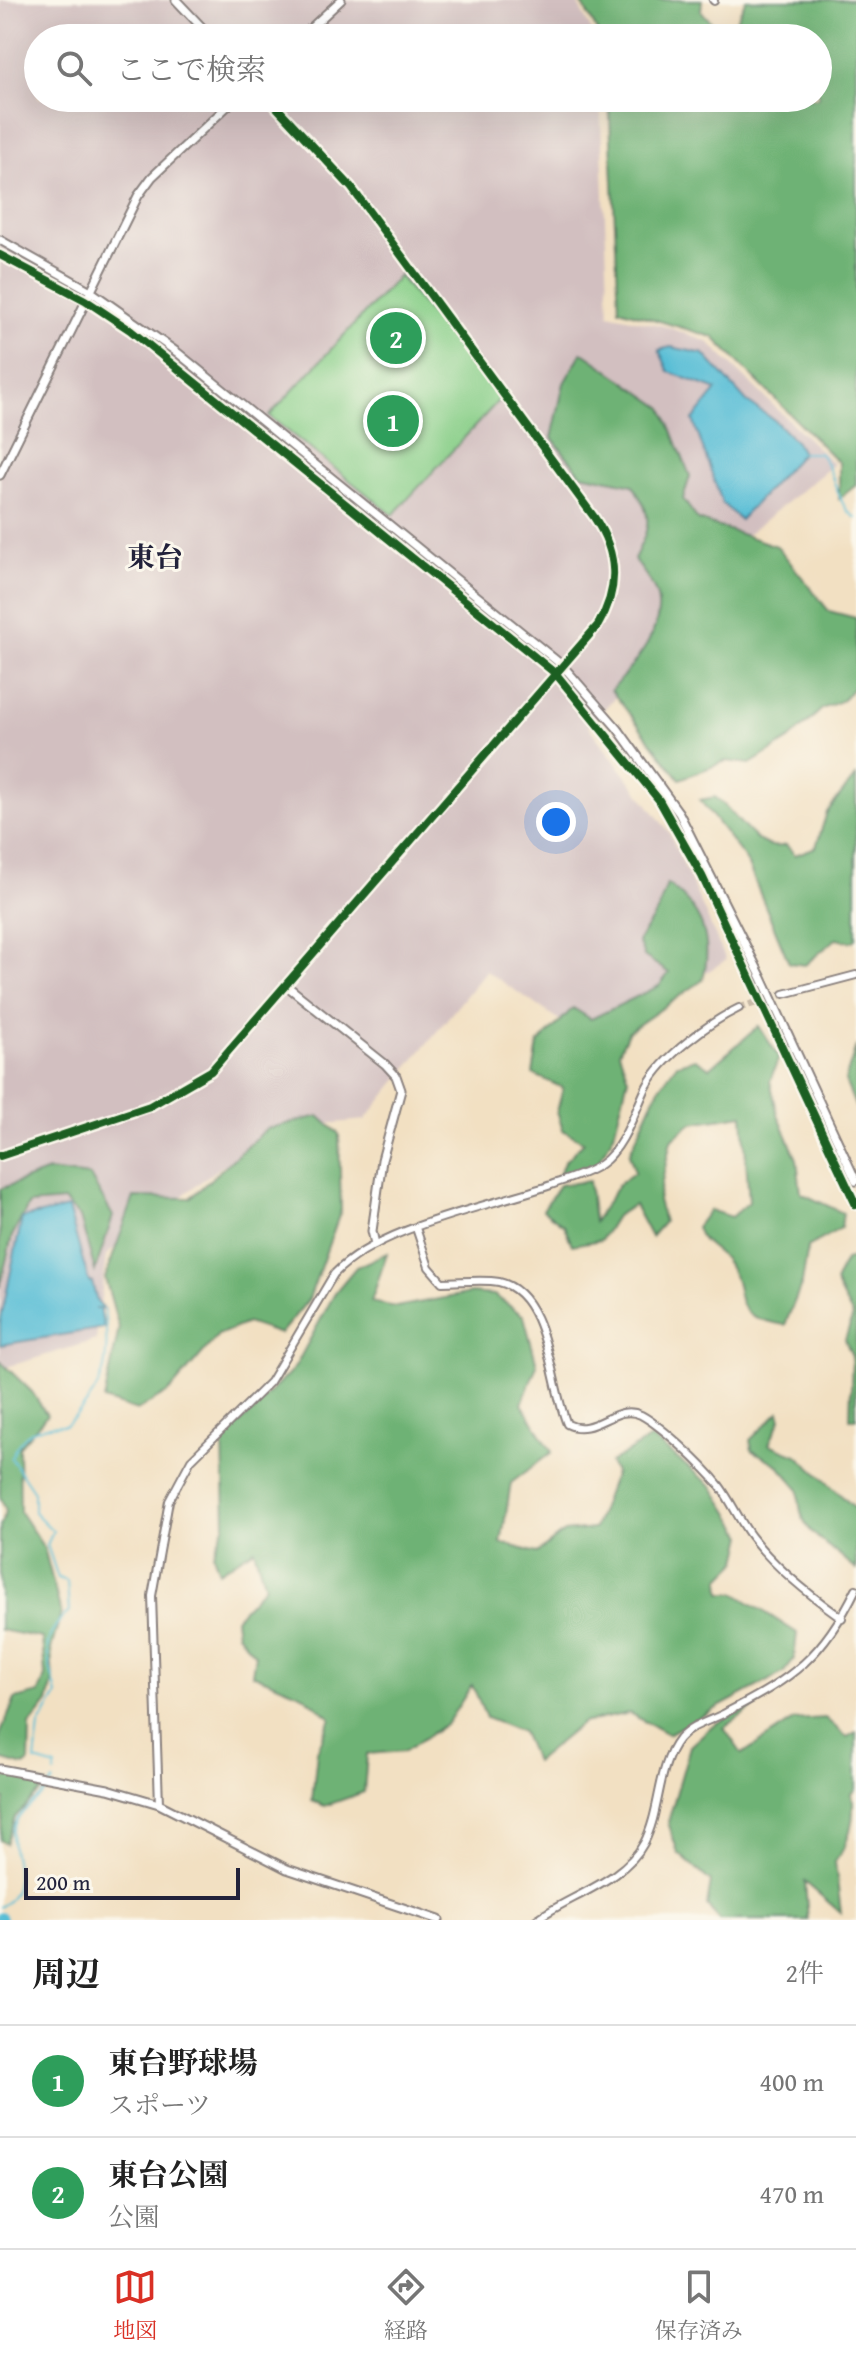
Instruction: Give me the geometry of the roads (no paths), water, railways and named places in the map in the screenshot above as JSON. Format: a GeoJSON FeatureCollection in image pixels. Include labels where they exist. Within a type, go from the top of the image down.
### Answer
{"type":"FeatureCollection","features":[{"type":"Feature","properties":{"kind":"street"},"geometry":{"type":"LineString","coordinates":[[176,0],[199,24]]}},
{"type":"Feature","properties":{"kind":"street"},"geometry":{"type":"LineString","coordinates":[[315,24],[341,0]]}},
{"type":"Feature","properties":{"kind":"street"},"geometry":{"type":"LineString","coordinates":[[0,475],[125,217],[152,177],[221,112]]}},
{"type":"Feature","properties":{"kind":"street"},"geometry":{"type":"LineString","coordinates":[[0,1156],[150,1106],[186,1088],[231,1051],[598,625],[610,601],[614,561],[605,533],[351,187],[281,112]]}},
{"type":"Feature","properties":{"kind":"street"},"geometry":{"type":"LineString","coordinates":[[0,240],[89,290],[178,353],[563,666],[651,771],[679,813],[762,978],[856,1181]]}},
{"type":"Feature","properties":{"kind":"street"},"geometry":{"type":"LineString","coordinates":[[0,255],[85,300],[170,361],[556,674],[644,781],[674,826],[702,876],[856,1205]]}},
{"type":"Feature","properties":{"kind":"street"},"geometry":{"type":"LineString","coordinates":[[784,994],[856,975]]}},
{"type":"Feature","properties":{"kind":"street"},"geometry":{"type":"LineString","coordinates":[[287,986],[385,1064],[396,1076],[401,1090],[382,1160],[372,1231],[375,1244]]}},
{"type":"Feature","properties":{"kind":"street"},"geometry":{"type":"LineString","coordinates":[[159,1804],[152,1596],[169,1501],[177,1482],[205,1443],[270,1382],[334,1274],[347,1260],[375,1244],[416,1228],[541,1188],[603,1163],[634,1117],[648,1084],[664,1061],[739,1008]]}},
{"type":"Feature","properties":{"kind":"street"},"geometry":{"type":"LineString","coordinates":[[416,1228],[429,1267],[442,1282],[500,1282],[523,1294],[540,1329],[567,1424],[577,1429],[591,1427],[625,1412],[644,1417],[719,1484],[752,1538],[815,1599],[842,1618]]}},
{"type":"Feature","properties":{"kind":"street"},"geometry":{"type":"LineString","coordinates":[[536,1920],[623,1868],[636,1855],[651,1826],[670,1756],[679,1739],[702,1723],[793,1676],[842,1618],[856,1589]]}},
{"type":"Feature","properties":{"kind":"street"},"geometry":{"type":"LineString","coordinates":[[0,1769],[108,1789],[159,1804],[287,1869],[439,1920]]}},
{"type":"Feature","properties":{"kind":"water"},"geometry":{"type":"Polygon","coordinates":[[[671,347],[704,354],[747,402],[773,419],[796,442],[802,453],[740,520],[722,503],[693,420],[717,390],[669,372],[659,350],[671,347]]]}},
{"type":"Feature","properties":{"kind":"water"},"geometry":{"type":"Polygon","coordinates":[[[68,1208],[89,1282],[92,1282],[97,1302],[104,1309],[100,1309],[104,1328],[0,1345],[0,1323],[22,1218],[68,1208]]]}},
{"type":"Feature","properties":{"kind":"waterway"},"geometry":{"type":"LineString","coordinates":[[802,453],[819,453],[825,460],[844,505],[856,518]]}},
{"type":"Feature","properties":{"kind":"waterway"},"geometry":{"type":"LineString","coordinates":[[54,1774],[56,1767],[35,1761],[39,1726],[57,1695],[48,1650],[52,1632],[69,1612],[67,1581],[58,1578],[47,1545],[53,1531],[34,1512],[34,1492],[11,1458],[20,1442],[32,1431],[66,1425],[90,1399],[106,1360],[104,1309]]}},
{"type":"Feature","properties":{"kind":"waterway"},"geometry":{"type":"LineString","coordinates":[[0,1907],[10,1900],[17,1882],[12,1840],[16,1822],[53,1781]]}},
{"type":"Feature","properties":{"kind":"tunnel"},"geometry":{"type":"LineString","coordinates":[[739,1008],[784,994]]}},
{"type":"Feature","properties":{"kind":"place","name":"東台公園"},"geometry":{"type":"Point","coordinates":[396,338]}},
{"type":"Feature","properties":{"kind":"place","name":"東台野球場"},"geometry":{"type":"Point","coordinates":[393,421]}},
{"type":"Feature","properties":{"kind":"district","name":"東台"},"geometry":{"type":"Point","coordinates":[155,556]}}]}
